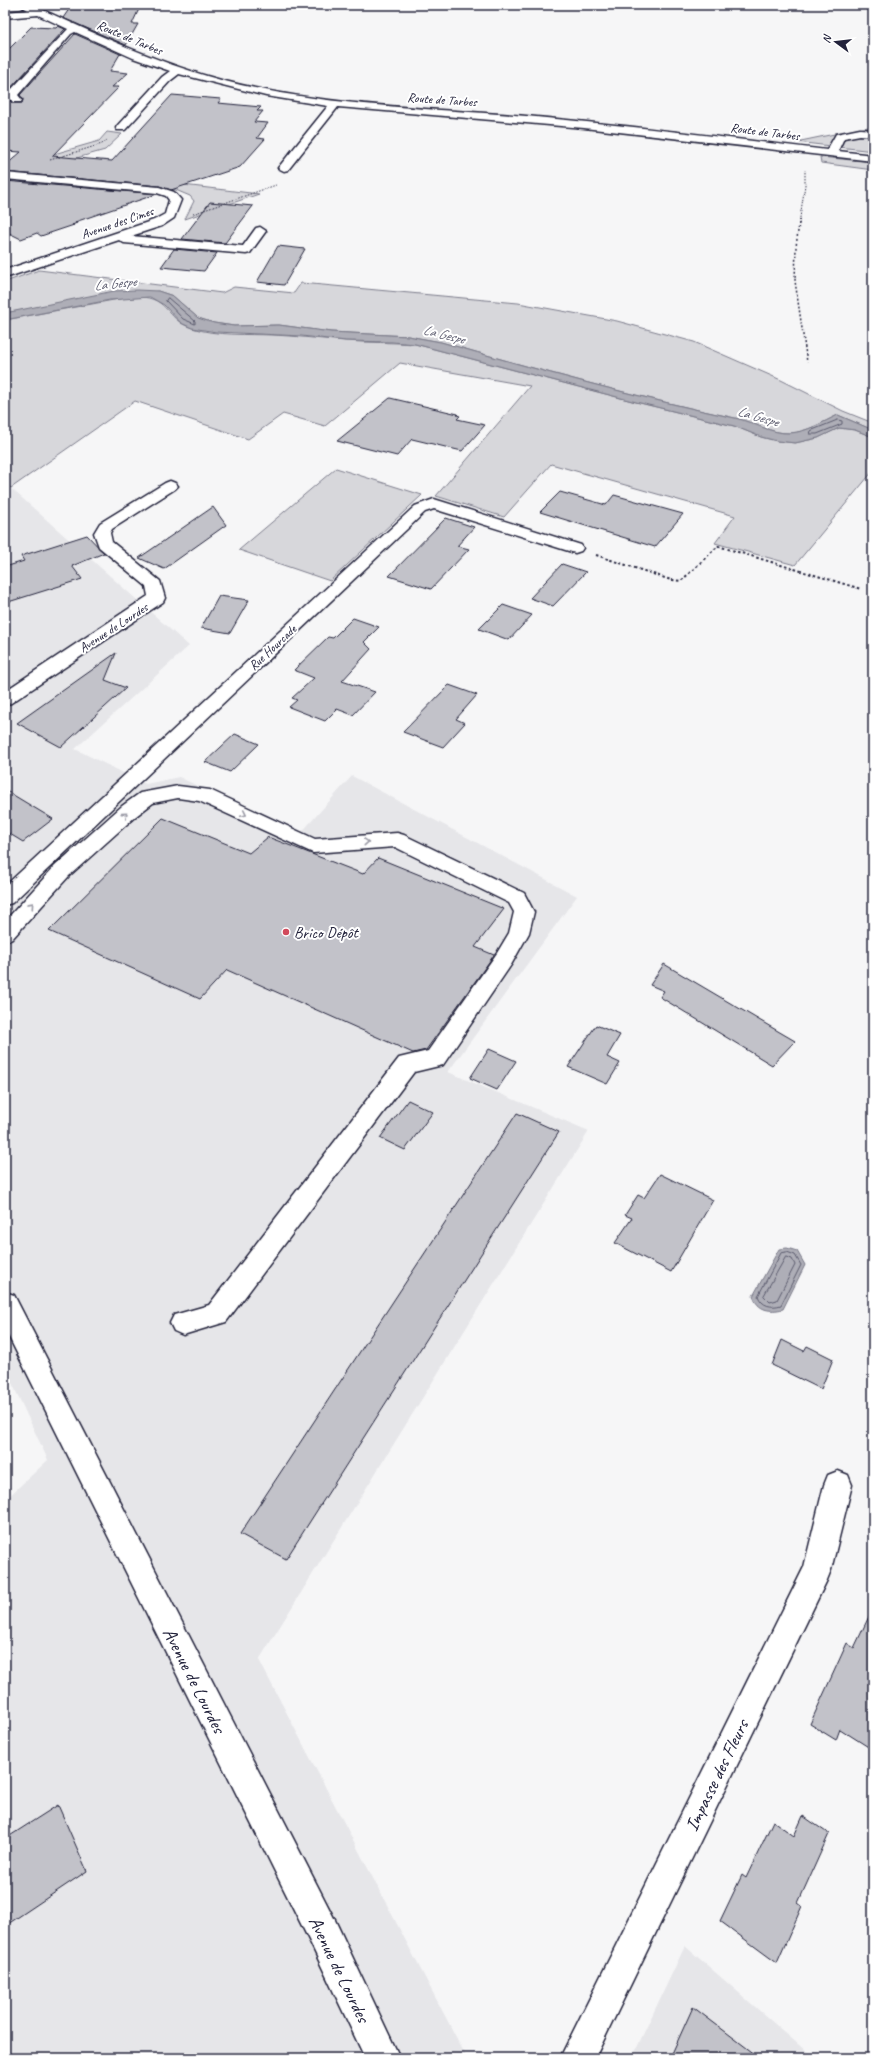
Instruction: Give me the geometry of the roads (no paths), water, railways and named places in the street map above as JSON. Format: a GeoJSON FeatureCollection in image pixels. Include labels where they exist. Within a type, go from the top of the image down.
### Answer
{"type":"FeatureCollection","features":[{"type":"Feature","properties":{"kind":"street","name":"Route de Tarbes"},"geometry":{"type":"LineString","coordinates":[[24,5],[76,28],[124,52],[177,71],[249,88],[335,104],[577,124],[873,158]]}},
{"type":"Feature","properties":{"kind":"street"},"geometry":{"type":"LineString","coordinates":[[5,15],[39,12]]}},
{"type":"Feature","properties":{"kind":"street"},"geometry":{"type":"LineString","coordinates":[[17,100],[12,95],[68,32],[76,28]]}},
{"type":"Feature","properties":{"kind":"street"},"geometry":{"type":"LineString","coordinates":[[121,128],[166,80],[177,71]]}},
{"type":"Feature","properties":{"kind":"street"},"geometry":{"type":"LineString","coordinates":[[284,168],[335,104]]}},
{"type":"Feature","properties":{"kind":"street"},"geometry":{"type":"LineString","coordinates":[[831,154],[840,136],[860,132],[873,133]]}},
{"type":"Feature","properties":{"kind":"street","name":"Avenue des Cimes"},"geometry":{"type":"LineString","coordinates":[[5,176],[159,190],[170,194],[175,200],[170,216],[158,223],[5,274]]}},
{"type":"Feature","properties":{"kind":"street"},"geometry":{"type":"LineString","coordinates":[[114,238],[246,250],[260,232]]}},
{"type":"Feature","properties":{"kind":"street","name":"Avenue de Lourdes"},"geometry":{"type":"LineString","coordinates":[[5,699],[157,598],[154,584],[105,544],[102,533],[106,526],[170,486]]}},
{"type":"Feature","properties":{"kind":"street","name":"Rue Hourcade"},"geometry":{"type":"LineString","coordinates":[[5,898],[420,508],[434,504],[575,548]]}},
{"type":"Feature","properties":{"kind":"street"},"geometry":{"type":"LineString","coordinates":[[5,934],[62,871],[129,811],[147,798],[178,792],[203,795],[313,846],[397,840],[517,898],[524,912],[519,933],[504,959],[435,1059],[406,1064],[217,1314],[183,1323]]}},
{"type":"Feature","properties":{"kind":"street","name":"Avenue de Lourdes"},"geometry":{"type":"LineString","coordinates":[[5,1303],[323,1932],[383,2058]]}},
{"type":"Feature","properties":{"kind":"street","name":"Impasse des Fleurs"},"geometry":{"type":"LineString","coordinates":[[577,2058],[817,1570],[838,1485]]}},
{"type":"Feature","properties":{"kind":"water"},"geometry":{"type":"Polygon","coordinates":[[[114,291],[158,291],[173,296],[198,318],[214,323],[234,326],[279,325],[331,332],[408,336],[441,342],[587,383],[735,418],[776,432],[790,433],[803,431],[838,415],[873,430],[873,437],[855,430],[839,428],[818,438],[795,443],[777,441],[761,437],[734,426],[415,344],[216,332],[192,328],[181,323],[164,305],[150,297],[110,300],[5,320],[5,313],[114,291]]]}},
{"type":"Feature","properties":{"kind":"water"},"geometry":{"type":"Polygon","coordinates":[[[787,1248],[797,1251],[805,1265],[783,1309],[765,1309],[758,1305],[753,1296],[779,1249],[787,1248]]]}},
{"type":"Feature","properties":{"kind":"place","name":"Brico Dépôt"},"geometry":{"type":"Point","coordinates":[286,932]}},
{"type":"Feature","properties":{"kind":"water label","name":"La Gespe"},"geometry":{"type":"Point","coordinates":[115,283]}},
{"type":"Feature","properties":{"kind":"water label","name":"La Gespe"},"geometry":{"type":"Point","coordinates":[444,334]}},
{"type":"Feature","properties":{"kind":"water label","name":"La Gespe"},"geometry":{"type":"Point","coordinates":[758,416]}}]}
